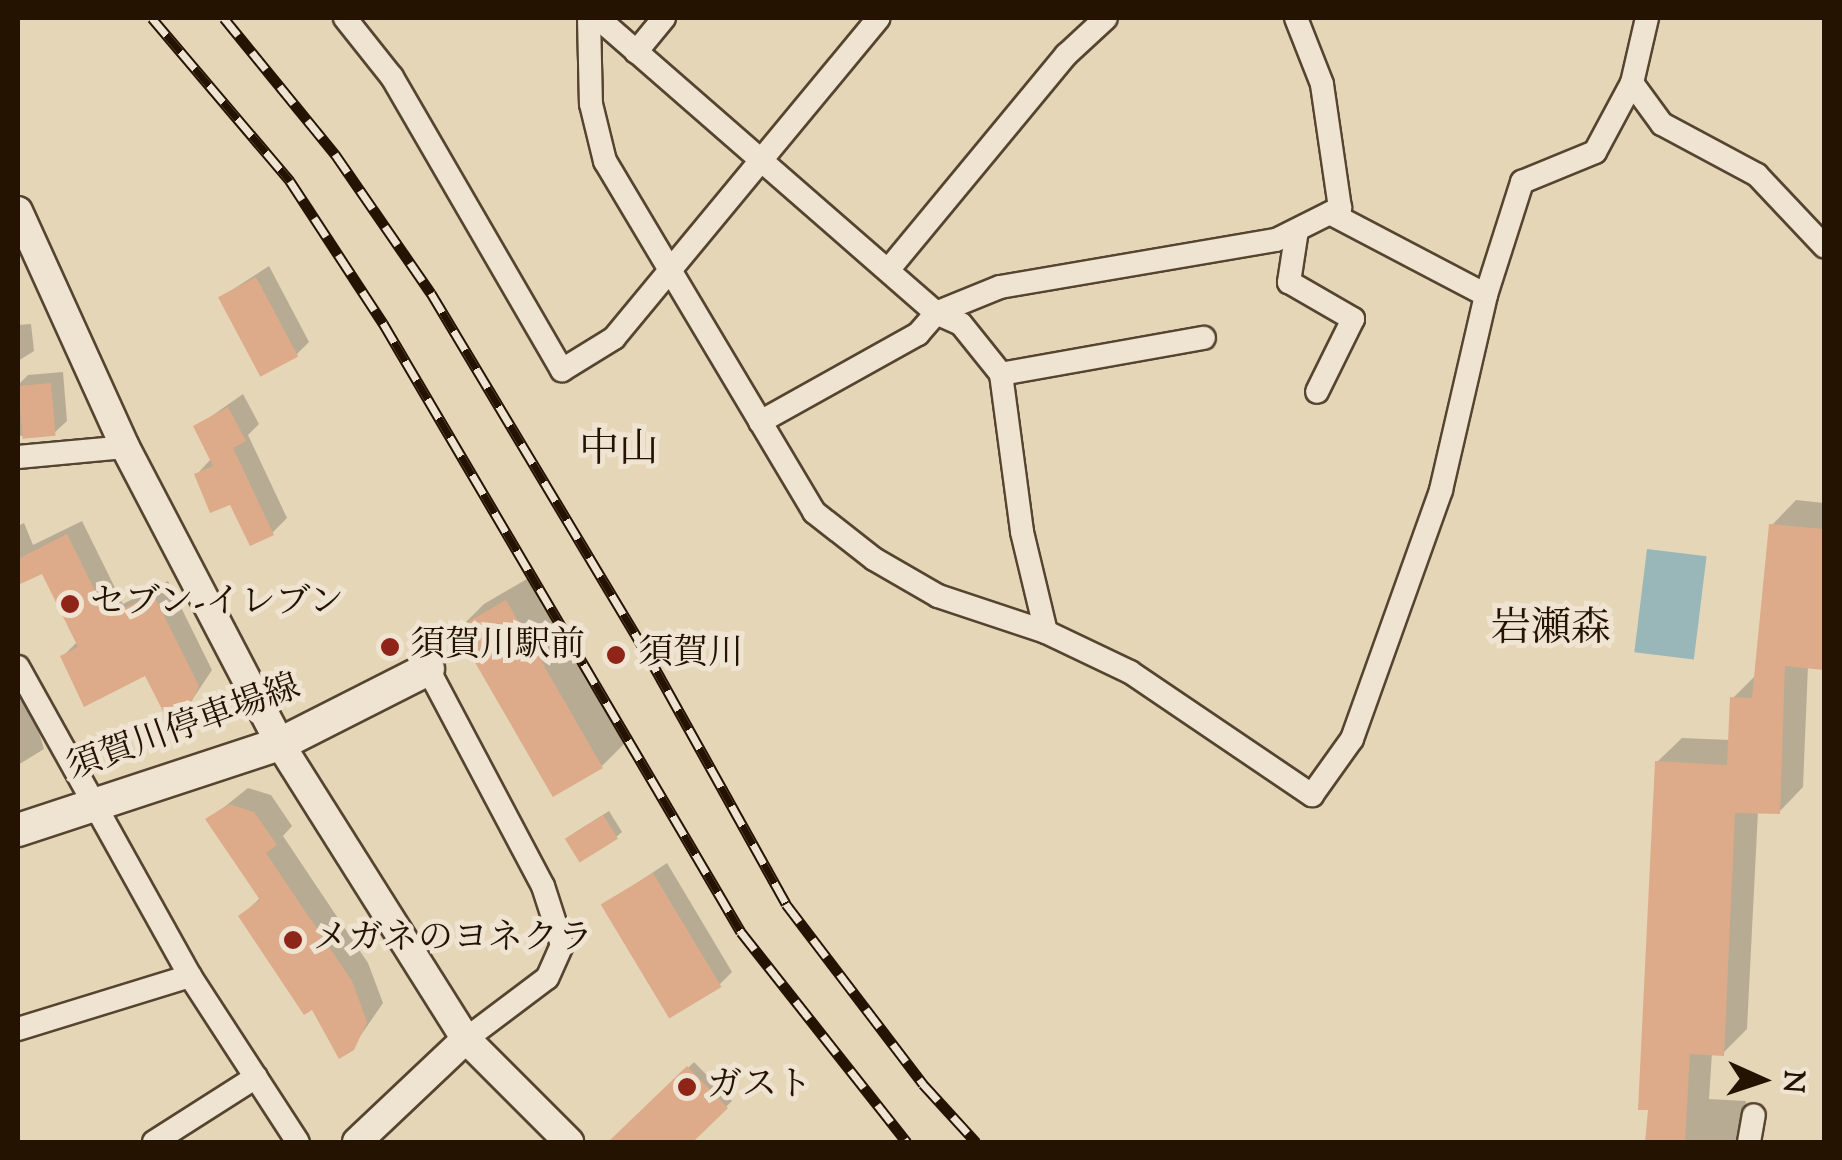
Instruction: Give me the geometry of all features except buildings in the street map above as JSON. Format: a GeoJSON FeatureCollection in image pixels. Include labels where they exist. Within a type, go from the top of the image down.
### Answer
{"type":"FeatureCollection","features":[{"type":"Feature","properties":{"kind":"main road","name":"須賀川停車場線"},"geometry":{"type":"LineString","coordinates":[[18,830],[280,744],[428,669]]}},
{"type":"Feature","properties":{"kind":"street"},"geometry":{"type":"LineString","coordinates":[[345,18],[392,77],[562,370],[614,338],[879,18]]}},
{"type":"Feature","properties":{"kind":"street"},"geometry":{"type":"LineString","coordinates":[[590,18],[586,62],[604,161],[814,512],[874,560],[938,596],[1046,632],[1130,672],[1312,795],[1352,739],[1435,508],[1486,295],[1522,182],[1595,152],[1632,84],[1647,18]]}},
{"type":"Feature","properties":{"kind":"street"},"geometry":{"type":"LineString","coordinates":[[598,18],[936,313],[962,324],[1002,374],[1022,532],[1046,632]]}},
{"type":"Feature","properties":{"kind":"street"},"geometry":{"type":"LineString","coordinates":[[636,52],[664,18]]}},
{"type":"Feature","properties":{"kind":"street"},"geometry":{"type":"LineString","coordinates":[[889,269],[1066,54],[1106,18]]}},
{"type":"Feature","properties":{"kind":"street"},"geometry":{"type":"LineString","coordinates":[[760,422],[918,334],[936,313],[1000,287],[1276,240],[1340,208],[1322,84],[1296,18]]}},
{"type":"Feature","properties":{"kind":"street"},"geometry":{"type":"LineString","coordinates":[[1632,84],[1662,124],[1757,175],[1824,246]]}},
{"type":"Feature","properties":{"kind":"street"},"geometry":{"type":"LineString","coordinates":[[18,211],[125,447],[280,744],[466,1039],[568,1142]]}},
{"type":"Feature","properties":{"kind":"street"},"geometry":{"type":"LineString","coordinates":[[1330,213],[1486,295]]}},
{"type":"Feature","properties":{"kind":"street"},"geometry":{"type":"LineString","coordinates":[[1297,230],[1289,282],[1353,319],[1317,392]]}},
{"type":"Feature","properties":{"kind":"street"},"geometry":{"type":"LineString","coordinates":[[1002,374],[1204,338]]}},
{"type":"Feature","properties":{"kind":"street"},"geometry":{"type":"LineString","coordinates":[[18,457],[125,447]]}},
{"type":"Feature","properties":{"kind":"street"},"geometry":{"type":"LineString","coordinates":[[18,667],[190,976],[298,1142]]}},
{"type":"Feature","properties":{"kind":"street"},"geometry":{"type":"LineString","coordinates":[[357,1142],[466,1039],[547,978],[562,945],[542,886],[428,669]]}},
{"type":"Feature","properties":{"kind":"street"},"geometry":{"type":"LineString","coordinates":[[18,1029],[190,976]]}},
{"type":"Feature","properties":{"kind":"street"},"geometry":{"type":"LineString","coordinates":[[154,1142],[256,1077]]}},
{"type":"Feature","properties":{"kind":"street"},"geometry":{"type":"LineString","coordinates":[[1749,1142],[1754,1115]]}},
{"type":"Feature","properties":{"kind":"water"},"geometry":{"type":"Polygon","coordinates":[[[1647,549],[1707,556],[1694,660],[1634,652],[1647,549]]]}},
{"type":"Feature","properties":{"kind":"railway"},"geometry":{"type":"LineString","coordinates":[[152,18],[290,181],[383,323],[741,932],[907,1142]]}},
{"type":"Feature","properties":{"kind":"railway"},"geometry":{"type":"LineString","coordinates":[[224,18],[335,154],[431,293],[646,652],[786,904],[923,1084],[976,1142]]}},
{"type":"Feature","properties":{"kind":"place","name":"セブン-イレブン"},"geometry":{"type":"Point","coordinates":[70,604]}},
{"type":"Feature","properties":{"kind":"place","name":"須賀川駅前"},"geometry":{"type":"Point","coordinates":[390,647]}},
{"type":"Feature","properties":{"kind":"place","name":"須賀川"},"geometry":{"type":"Point","coordinates":[616,655]}},
{"type":"Feature","properties":{"kind":"place","name":"メガネのヨネクラ"},"geometry":{"type":"Point","coordinates":[293,940]}},
{"type":"Feature","properties":{"kind":"place","name":"ガスト"},"geometry":{"type":"Point","coordinates":[687,1087]}},
{"type":"Feature","properties":{"kind":"district","name":"中山"},"geometry":{"type":"Point","coordinates":[619,452]}},
{"type":"Feature","properties":{"kind":"district","name":"岩瀬森"},"geometry":{"type":"Point","coordinates":[1551,631]}}]}
